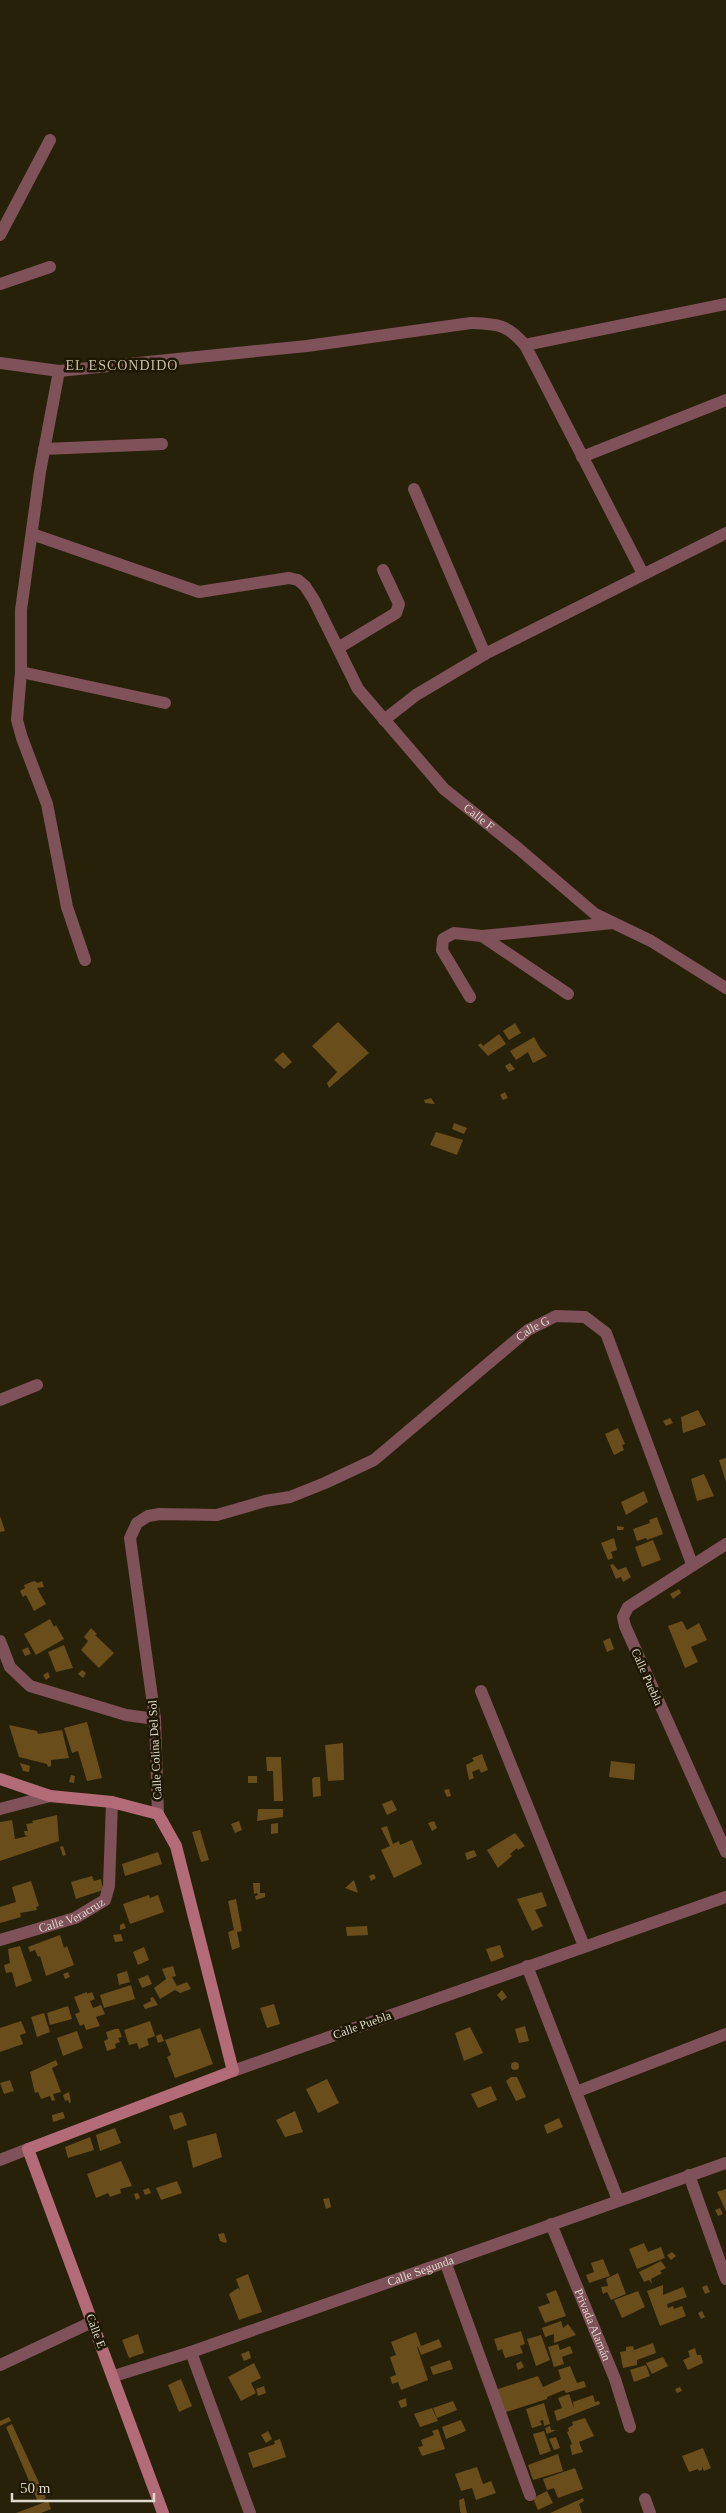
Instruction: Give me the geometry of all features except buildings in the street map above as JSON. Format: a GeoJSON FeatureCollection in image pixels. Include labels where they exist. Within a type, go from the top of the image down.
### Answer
{"type":"FeatureCollection","features":[{"type":"Feature","properties":{"kind":"main road"},"geometry":{"type":"LineString","coordinates":[[0,1779],[50,1796],[112,1802],[158,1814]]}},
{"type":"Feature","properties":{"kind":"main road","name":"Calle Colina Del Sol"},"geometry":{"type":"LineString","coordinates":[[158,1814],[176,1846],[233,2071]]}},
{"type":"Feature","properties":{"kind":"main road","name":"Calle Puebla"},"geometry":{"type":"LineString","coordinates":[[28,2150],[233,2071]]}},
{"type":"Feature","properties":{"kind":"main road","name":"Calle E"},"geometry":{"type":"LineString","coordinates":[[28,2150],[164,2513]]}},
{"type":"Feature","properties":{"kind":"street"},"geometry":{"type":"LineString","coordinates":[[0,235],[50,140]]}},
{"type":"Feature","properties":{"kind":"street"},"geometry":{"type":"LineString","coordinates":[[0,284],[50,267]]}},
{"type":"Feature","properties":{"kind":"street"},"geometry":{"type":"LineString","coordinates":[[525,345],[726,304]]}},
{"type":"Feature","properties":{"kind":"street"},"geometry":{"type":"LineString","coordinates":[[0,363],[59,371],[308,346],[471,323],[497,324],[513,331],[525,345],[643,574]]}},
{"type":"Feature","properties":{"kind":"street"},"geometry":{"type":"LineString","coordinates":[[59,371],[44,449],[21,610],[22,672],[17,720],[46,804],[67,908],[85,960]]}},
{"type":"Feature","properties":{"kind":"street"},"geometry":{"type":"LineString","coordinates":[[582,457],[726,400]]}},
{"type":"Feature","properties":{"kind":"street"},"geometry":{"type":"LineString","coordinates":[[44,449],[162,444]]}},
{"type":"Feature","properties":{"kind":"street"},"geometry":{"type":"LineString","coordinates":[[414,489],[485,654]]}},
{"type":"Feature","properties":{"kind":"street"},"geometry":{"type":"LineString","coordinates":[[384,720],[416,696],[485,654],[726,533]]}},
{"type":"Feature","properties":{"kind":"street","name":"Calle F"},"geometry":{"type":"LineString","coordinates":[[32,534],[199,592],[289,578],[298,580],[314,600],[358,689],[444,790],[519,849],[596,914],[651,941],[726,988]]}},
{"type":"Feature","properties":{"kind":"street"},"geometry":{"type":"LineString","coordinates":[[338,648],[396,613],[399,604],[383,570]]}},
{"type":"Feature","properties":{"kind":"street"},"geometry":{"type":"LineString","coordinates":[[22,672],[165,703]]}},
{"type":"Feature","properties":{"kind":"street"},"geometry":{"type":"LineString","coordinates":[[470,997],[442,950],[443,940],[454,933],[482,936],[613,922]]}},
{"type":"Feature","properties":{"kind":"street"},"geometry":{"type":"LineString","coordinates":[[482,936],[568,994]]}},
{"type":"Feature","properties":{"kind":"street","name":"Calle G"},"geometry":{"type":"LineString","coordinates":[[130,1538],[137,1523],[148,1516],[160,1514],[217,1515],[265,1500],[290,1497],[374,1460],[528,1330],[556,1316],[585,1317],[606,1333],[692,1564]]}},
{"type":"Feature","properties":{"kind":"street"},"geometry":{"type":"LineString","coordinates":[[0,1400],[37,1385]]}},
{"type":"Feature","properties":{"kind":"street","name":"Calle Colina Del Sol"},"geometry":{"type":"LineString","coordinates":[[130,1538],[156,1719],[158,1814]]}},
{"type":"Feature","properties":{"kind":"street","name":"Calle Puebla"},"geometry":{"type":"LineString","coordinates":[[726,1544],[692,1564],[628,1608],[623,1617],[624,1626],[726,1852]]}},
{"type":"Feature","properties":{"kind":"street"},"geometry":{"type":"LineString","coordinates":[[0,1641],[10,1667],[30,1686],[126,1715],[156,1719]]}},
{"type":"Feature","properties":{"kind":"street"},"geometry":{"type":"LineString","coordinates":[[481,1691],[584,1946]]}},
{"type":"Feature","properties":{"kind":"street"},"geometry":{"type":"LineString","coordinates":[[0,1809],[50,1796]]}},
{"type":"Feature","properties":{"kind":"street","name":"Calle Veracruz"},"geometry":{"type":"LineString","coordinates":[[0,1940],[75,1918],[105,1900],[110,1886],[112,1802]]}},
{"type":"Feature","properties":{"kind":"street","name":"Calle Puebla"},"geometry":{"type":"LineString","coordinates":[[233,2071],[726,1897]]}},
{"type":"Feature","properties":{"kind":"street"},"geometry":{"type":"LineString","coordinates":[[527,1966],[618,2200]]}},
{"type":"Feature","properties":{"kind":"street"},"geometry":{"type":"LineString","coordinates":[[576,2092],[726,2034]]}},
{"type":"Feature","properties":{"kind":"street","name":"Calle Puebla"},"geometry":{"type":"LineString","coordinates":[[0,2160],[28,2150]]}},
{"type":"Feature","properties":{"kind":"street","name":"Calle Segunda"},"geometry":{"type":"LineString","coordinates":[[114,2376],[191,2352],[446,2264],[618,2200],[726,2163]]}},
{"type":"Feature","properties":{"kind":"street"},"geometry":{"type":"LineString","coordinates":[[689,2175],[726,2279]]}},
{"type":"Feature","properties":{"kind":"street","name":"Privada Alamán"},"geometry":{"type":"LineString","coordinates":[[552,2224],[615,2379],[630,2427]]}},
{"type":"Feature","properties":{"kind":"street"},"geometry":{"type":"LineString","coordinates":[[446,2264],[530,2496]]}},
{"type":"Feature","properties":{"kind":"street"},"geometry":{"type":"LineString","coordinates":[[0,2365],[92,2322]]}},
{"type":"Feature","properties":{"kind":"street"},"geometry":{"type":"LineString","coordinates":[[191,2352],[250,2513]]}},
{"type":"Feature","properties":{"kind":"street"},"geometry":{"type":"LineString","coordinates":[[645,2500],[650,2513]]}},
{"type":"Feature","properties":{"kind":"district","name":"EL ESCONDIDO"},"geometry":{"type":"Point","coordinates":[122,365]}}]}
